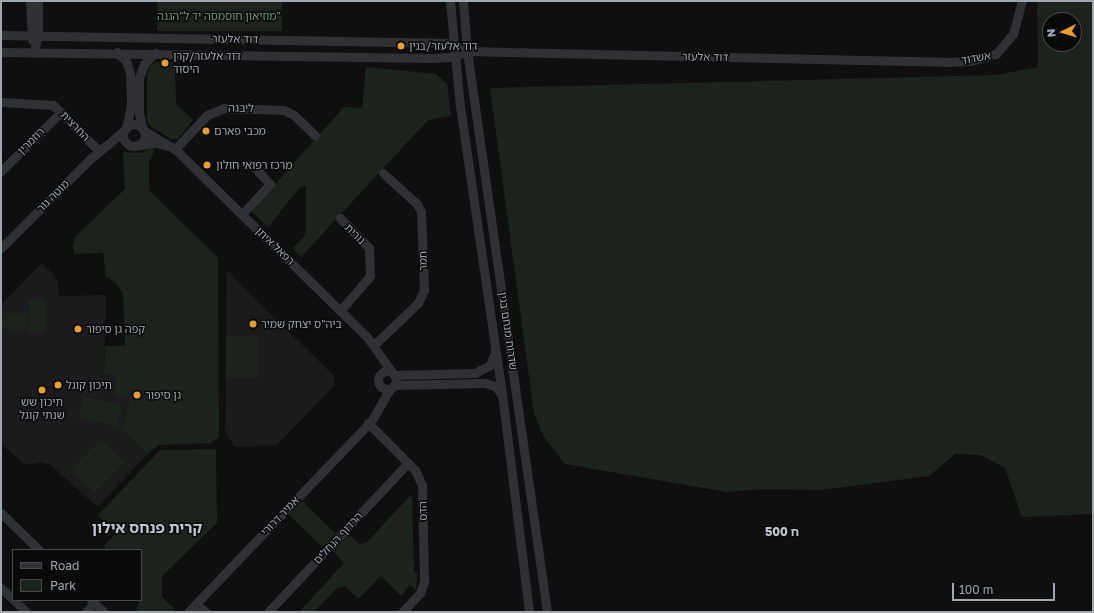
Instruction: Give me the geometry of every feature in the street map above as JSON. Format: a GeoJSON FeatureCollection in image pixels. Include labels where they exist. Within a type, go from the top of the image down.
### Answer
{"type":"FeatureCollection","features":[{"type":"Feature","properties":{"kind":"street"},"geometry":{"type":"LineString","coordinates":[[30,1],[35,35]]}},
{"type":"Feature","properties":{"kind":"street"},"geometry":{"type":"LineString","coordinates":[[34,51],[38,1]]}},
{"type":"Feature","properties":{"kind":"street","name":"שדרות מנחם בגין"},"geometry":{"type":"LineString","coordinates":[[450,1],[455,71],[503,397],[529,612]]}},
{"type":"Feature","properties":{"kind":"street","name":"שדרות מנחם בגין"},"geometry":{"type":"LineString","coordinates":[[463,1],[467,51],[547,612]]}},
{"type":"Feature","properties":{"kind":"street","name":"אשדוד"},"geometry":{"type":"LineString","coordinates":[[944,62],[971,61],[996,54],[1013,34],[1022,1]]}},
{"type":"Feature","properties":{"kind":"street","name":"דוד אלעזר"},"geometry":{"type":"LineString","coordinates":[[1,35],[452,43],[467,51]]}},
{"type":"Feature","properties":{"kind":"street","name":"דוד אלעזר"},"geometry":{"type":"LineString","coordinates":[[1,52],[117,52],[432,58],[454,57],[467,51],[944,62]]}},
{"type":"Feature","properties":{"kind":"street"},"geometry":{"type":"LineString","coordinates":[[117,52],[126,61],[130,73],[131,108],[124,140],[130,145]]}},
{"type":"Feature","properties":{"kind":"street"},"geometry":{"type":"LineString","coordinates":[[102,149],[140,145],[145,138],[139,112],[139,78],[145,61],[155,53]]}},
{"type":"Feature","properties":{"kind":"street"},"geometry":{"type":"LineString","coordinates":[[432,58],[455,71]]}},
{"type":"Feature","properties":{"kind":"street","name":"החרצית"},"geometry":{"type":"LineString","coordinates":[[1,102],[45,103],[61,112],[102,149]]}},
{"type":"Feature","properties":{"kind":"street","name":"ליבנה"},"geometry":{"type":"LineString","coordinates":[[175,149],[207,115],[224,108],[284,110],[292,114],[314,135]]}},
{"type":"Feature","properties":{"kind":"street","name":"רוזמרין"},"geometry":{"type":"LineString","coordinates":[[1,171],[61,112]]}},
{"type":"Feature","properties":{"kind":"street"},"geometry":{"type":"LineString","coordinates":[[125,130],[134,125],[143,129]]}},
{"type":"Feature","properties":{"kind":"street","name":"רפאל איתן"},"geometry":{"type":"LineString","coordinates":[[143,129],[175,149],[340,310],[374,345],[393,374]]}},
{"type":"Feature","properties":{"kind":"street","name":"מוטה גור"},"geometry":{"type":"LineString","coordinates":[[1,248],[102,149],[125,130]]}},
{"type":"Feature","properties":{"kind":"street","name":"רפאל איתן"},"geometry":{"type":"LineString","coordinates":[[140,145],[156,143],[175,149]]}},
{"type":"Feature","properties":{"kind":"street"},"geometry":{"type":"LineString","coordinates":[[242,214],[270,184],[256,169]]}},
{"type":"Feature","properties":{"kind":"street","name":"תמר"},"geometry":{"type":"LineString","coordinates":[[374,345],[418,303],[424,290],[421,212],[417,204],[383,173]]}},
{"type":"Feature","properties":{"kind":"street","name":"נורית"},"geometry":{"type":"LineString","coordinates":[[340,218],[369,248],[370,276],[340,310]]}},
{"type":"Feature","properties":{"kind":"street"},"geometry":{"type":"LineString","coordinates":[[374,345],[379,385],[383,389],[392,387],[486,383],[497,388],[503,397]]}},
{"type":"Feature","properties":{"kind":"street"},"geometry":{"type":"LineString","coordinates":[[378,375],[386,371],[393,374],[475,373],[492,362],[496,347]]}},
{"type":"Feature","properties":{"kind":"street"},"geometry":{"type":"LineString","coordinates":[[392,387],[393,374]]}},
{"type":"Feature","properties":{"kind":"street","name":"אמיר דרורי"},"geometry":{"type":"LineString","coordinates":[[370,421],[378,401],[379,385]]}},
{"type":"Feature","properties":{"kind":"street","name":"אמיר דרורי"},"geometry":{"type":"LineString","coordinates":[[188,612],[370,421],[392,387]]}},
{"type":"Feature","properties":{"kind":"street","name":"הדס"},"geometry":{"type":"LineString","coordinates":[[370,421],[417,473],[422,485],[425,577],[421,591],[402,612]]}},
{"type":"Feature","properties":{"kind":"street","name":"הרדוף הנחלים"},"geometry":{"type":"LineString","coordinates":[[268,612],[408,463]]}},
{"type":"Feature","properties":{"kind":"street"},"geometry":{"type":"LineString","coordinates":[[1,512],[38,549]]}},
{"type":"Feature","properties":{"kind":"street"},"geometry":{"type":"LineString","coordinates":[[1,588],[12,599]]}},
{"type":"Feature","properties":{"kind":"street"},"geometry":{"type":"LineString","coordinates":[[14,601],[26,612]]}},
{"type":"Feature","properties":{"kind":"street"},"geometry":{"type":"LineString","coordinates":[[86,612],[92,601],[104,612]]}},
{"type":"Feature","properties":{"kind":"street"},"geometry":{"type":"LineString","coordinates":[[196,604],[206,612]]}},
{"type":"Feature","properties":{"kind":"shaded area","name":"תיכון קוגל"},"geometry":{"type":"Polygon","coordinates":[[[42,263],[57,278],[59,296],[106,295],[104,373],[116,376],[130,398],[122,429],[148,454],[99,505],[95,505],[51,465],[41,462],[26,465],[3,446],[1,447],[1,305],[42,263]]]}},
{"type":"Feature","properties":{"kind":"shaded area","name":"ביה\"ס יצחק שמיר"},"geometry":{"type":"Polygon","coordinates":[[[227,271],[334,376],[334,386],[277,445],[235,447],[225,432],[227,271]]]}},
{"type":"Feature","properties":{"kind":"green space","name":"מוזיאון חוסמסה יד ל\"הגנה\""},"geometry":{"type":"Polygon","coordinates":[[[157,1],[282,1],[282,31],[157,31],[157,1]]]}},
{"type":"Feature","properties":{"kind":"green space"},"geometry":{"type":"Polygon","coordinates":[[[1037,1],[1093,1],[1093,514],[1022,517],[1005,468],[981,455],[955,454],[929,476],[821,490],[763,489],[727,492],[565,464],[544,437],[534,414],[490,88],[996,75],[1038,67],[1037,1]]]}},
{"type":"Feature","properties":{"kind":"green space"},"geometry":{"type":"Polygon","coordinates":[[[156,62],[175,62],[176,104],[193,120],[178,139],[171,139],[152,127],[147,121],[147,74],[150,66],[156,62]]]}},
{"type":"Feature","properties":{"kind":"green space"},"geometry":{"type":"Polygon","coordinates":[[[366,67],[436,74],[447,84],[451,116],[428,120],[301,257],[293,248],[306,234],[306,186],[300,187],[268,227],[251,211],[344,107],[362,108],[366,67]]]}},
{"type":"Feature","properties":{"kind":"green space"},"geometry":{"type":"Polygon","coordinates":[[[150,149],[155,149],[149,162],[149,190],[218,258],[219,438],[210,443],[159,445],[148,454],[122,429],[130,398],[114,395],[116,376],[104,374],[105,346],[125,346],[123,293],[115,282],[106,277],[103,253],[74,254],[73,245],[76,236],[125,189],[123,152],[141,153],[150,149]]]}},
{"type":"Feature","properties":{"kind":"green space"},"geometry":{"type":"Polygon","coordinates":[[[29,300],[46,300],[46,332],[29,332],[29,300]]]}},
{"type":"Feature","properties":{"kind":"green space"},"geometry":{"type":"Polygon","coordinates":[[[1,313],[26,313],[26,329],[1,329],[1,313]]]}},
{"type":"Feature","properties":{"kind":"green space"},"geometry":{"type":"Polygon","coordinates":[[[226,336],[258,336],[258,378],[226,378],[226,336]]]}},
{"type":"Feature","properties":{"kind":"green space"},"geometry":{"type":"Polygon","coordinates":[[[83,396],[122,405],[117,426],[78,417],[83,396]]]}},
{"type":"Feature","properties":{"kind":"green space"},"geometry":{"type":"Polygon","coordinates":[[[101,439],[125,463],[95,493],[71,469],[101,439]]]}},
{"type":"Feature","properties":{"kind":"green space"},"geometry":{"type":"Polygon","coordinates":[[[216,449],[217,523],[162,576],[162,597],[175,609],[171,612],[136,612],[139,601],[142,601],[142,549],[106,549],[104,546],[116,533],[98,515],[160,450],[216,449]]]}},
{"type":"Feature","properties":{"kind":"green space"},"geometry":{"type":"Polygon","coordinates":[[[412,494],[414,572],[418,573],[416,590],[410,585],[401,596],[381,576],[358,599],[345,586],[337,588],[314,612],[299,612],[344,563],[332,550],[348,534],[359,544],[366,543],[412,494]]]}},
{"type":"Feature","properties":{"kind":"green space"},"geometry":{"type":"Polygon","coordinates":[[[301,500],[336,534],[323,548],[288,514],[301,500]]]}},
{"type":"Feature","properties":{"kind":"place","name":"דוד אלעזר/בגין"},"geometry":{"type":"Point","coordinates":[401,46]}},
{"type":"Feature","properties":{"kind":"place","name":"דוד אלעזר/קרן היסוד"},"geometry":{"type":"Point","coordinates":[165,63]}},
{"type":"Feature","properties":{"kind":"place","name":"מכבי פארם"},"geometry":{"type":"Point","coordinates":[206,131]}},
{"type":"Feature","properties":{"kind":"place","name":"מרכז רפואי חולון"},"geometry":{"type":"Point","coordinates":[207,165]}},
{"type":"Feature","properties":{"kind":"place","name":"ביה\"ס יצחק שמיר"},"geometry":{"type":"Point","coordinates":[253,324]}},
{"type":"Feature","properties":{"kind":"place","name":"קפה גן סיפור"},"geometry":{"type":"Point","coordinates":[78,329]}},
{"type":"Feature","properties":{"kind":"place","name":"תיכון קוגל"},"geometry":{"type":"Point","coordinates":[58,385]}},
{"type":"Feature","properties":{"kind":"place","name":"תיכון שש שנתי קוגל"},"geometry":{"type":"Point","coordinates":[42,390]}},
{"type":"Feature","properties":{"kind":"place","name":"גן סיפור"},"geometry":{"type":"Point","coordinates":[137,395]}},
{"type":"Feature","properties":{"kind":"district","name":"קרית פנחס אילון"},"geometry":{"type":"Point","coordinates":[147,528]}},
{"type":"Feature","properties":{"kind":"district","name":"ח 500"},"geometry":{"type":"Point","coordinates":[782,532]}}]}
